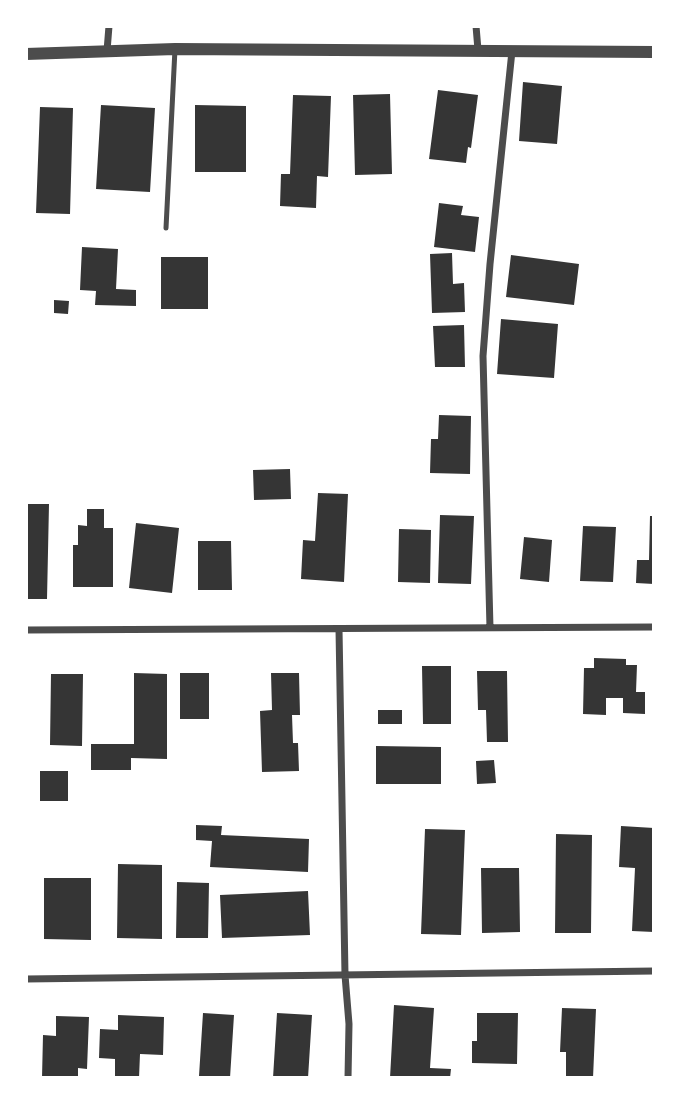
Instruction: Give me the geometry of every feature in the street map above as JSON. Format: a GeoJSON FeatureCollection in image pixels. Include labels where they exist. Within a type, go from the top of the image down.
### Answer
{"type":"FeatureCollection","features":[{"type":"Feature","properties":{"kind":"street"},"geometry":{"type":"LineString","coordinates":[[107,51],[109,26]]}},
{"type":"Feature","properties":{"kind":"street"},"geometry":{"type":"LineString","coordinates":[[476,26],[478,50]]}},
{"type":"Feature","properties":{"kind":"street"},"geometry":{"type":"LineString","coordinates":[[26,54],[175,49],[654,52]]}},
{"type":"Feature","properties":{"kind":"street"},"geometry":{"type":"LineString","coordinates":[[490,628],[483,356],[512,50]]}},
{"type":"Feature","properties":{"kind":"street"},"geometry":{"type":"LineString","coordinates":[[26,630],[654,627]]}},
{"type":"Feature","properties":{"kind":"street"},"geometry":{"type":"LineString","coordinates":[[339,629],[348,1078]]}},
{"type":"Feature","properties":{"kind":"street"},"geometry":{"type":"LineString","coordinates":[[26,979],[654,971]]}},
{"type":"Feature","properties":{"kind":"lane"},"geometry":{"type":"LineString","coordinates":[[166,228],[175,49]]}},
{"type":"Feature","properties":{"kind":"building"},"geometry":{"type":"Polygon","coordinates":[[[523,82],[562,86],[557,144],[519,141],[523,82]]]}},
{"type":"Feature","properties":{"kind":"building"},"geometry":{"type":"Polygon","coordinates":[[[438,90],[478,95],[471,148],[468,147],[466,163],[429,159],[438,90]]]}},
{"type":"Feature","properties":{"kind":"building"},"geometry":{"type":"Polygon","coordinates":[[[390,94],[392,174],[355,175],[353,95],[390,94]]]}},
{"type":"Feature","properties":{"kind":"building"},"geometry":{"type":"Polygon","coordinates":[[[293,95],[331,96],[328,177],[317,176],[316,208],[280,206],[281,174],[290,174],[293,95]]]}},
{"type":"Feature","properties":{"kind":"building"},"geometry":{"type":"Polygon","coordinates":[[[101,105],[155,108],[150,192],[96,189],[101,105]]]}},
{"type":"Feature","properties":{"kind":"building"},"geometry":{"type":"Polygon","coordinates":[[[195,105],[246,106],[246,172],[195,172],[195,105]]]}},
{"type":"Feature","properties":{"kind":"building"},"geometry":{"type":"Polygon","coordinates":[[[40,107],[73,108],[70,214],[36,213],[40,107]]]}},
{"type":"Feature","properties":{"kind":"building"},"geometry":{"type":"Polygon","coordinates":[[[439,203],[463,206],[461,215],[479,217],[475,252],[434,247],[439,203]]]}},
{"type":"Feature","properties":{"kind":"building"},"geometry":{"type":"Polygon","coordinates":[[[82,247],[118,249],[116,289],[136,290],[136,306],[95,305],[96,291],[80,290],[82,247]]]}},
{"type":"Feature","properties":{"kind":"building"},"geometry":{"type":"Polygon","coordinates":[[[452,253],[453,284],[464,283],[465,312],[432,313],[430,254],[452,253]]]}},
{"type":"Feature","properties":{"kind":"building"},"geometry":{"type":"Polygon","coordinates":[[[511,255],[579,264],[574,305],[506,297],[511,255]]]}},
{"type":"Feature","properties":{"kind":"building"},"geometry":{"type":"Polygon","coordinates":[[[161,257],[208,257],[208,309],[161,309],[161,257]]]}},
{"type":"Feature","properties":{"kind":"building"},"geometry":{"type":"Polygon","coordinates":[[[54,300],[69,301],[68,314],[54,313],[54,300]]]}},
{"type":"Feature","properties":{"kind":"building"},"geometry":{"type":"Polygon","coordinates":[[[501,319],[558,324],[554,378],[497,374],[501,319]]]}},
{"type":"Feature","properties":{"kind":"building"},"geometry":{"type":"Polygon","coordinates":[[[464,325],[465,367],[435,367],[433,326],[464,325]]]}},
{"type":"Feature","properties":{"kind":"building"},"geometry":{"type":"Polygon","coordinates":[[[439,415],[471,416],[470,474],[430,473],[431,439],[438,439],[439,415]]]}},
{"type":"Feature","properties":{"kind":"building"},"geometry":{"type":"Polygon","coordinates":[[[290,469],[291,499],[254,500],[253,470],[290,469]]]}},
{"type":"Feature","properties":{"kind":"building"},"geometry":{"type":"Polygon","coordinates":[[[318,493],[348,494],[344,582],[301,579],[303,540],[315,541],[318,493]]]}},
{"type":"Feature","properties":{"kind":"building"},"geometry":{"type":"Polygon","coordinates":[[[26,504],[49,504],[47,599],[26,599],[26,504]]]}},
{"type":"Feature","properties":{"kind":"building"},"geometry":{"type":"Polygon","coordinates":[[[87,509],[104,509],[104,528],[113,528],[113,587],[73,587],[73,545],[78,545],[78,525],[87,526],[87,509]]]}},
{"type":"Feature","properties":{"kind":"building"},"geometry":{"type":"Polygon","coordinates":[[[440,515],[474,516],[471,584],[438,583],[440,515]]]}},
{"type":"Feature","properties":{"kind":"building"},"geometry":{"type":"Polygon","coordinates":[[[650,516],[654,516],[654,584],[636,583],[637,560],[649,560],[650,516]]]}},
{"type":"Feature","properties":{"kind":"building"},"geometry":{"type":"Polygon","coordinates":[[[136,523],[179,528],[172,593],[129,588],[136,523]]]}},
{"type":"Feature","properties":{"kind":"building"},"geometry":{"type":"Polygon","coordinates":[[[583,526],[616,527],[613,582],[580,581],[583,526]]]}},
{"type":"Feature","properties":{"kind":"building"},"geometry":{"type":"Polygon","coordinates":[[[399,529],[431,530],[430,583],[398,582],[399,529]]]}},
{"type":"Feature","properties":{"kind":"building"},"geometry":{"type":"Polygon","coordinates":[[[524,537],[552,540],[549,582],[520,579],[524,537]]]}},
{"type":"Feature","properties":{"kind":"building"},"geometry":{"type":"Polygon","coordinates":[[[198,541],[231,541],[232,590],[198,590],[198,541]]]}},
{"type":"Feature","properties":{"kind":"building"},"geometry":{"type":"Polygon","coordinates":[[[594,658],[626,659],[626,665],[637,665],[636,692],[645,692],[645,714],[623,713],[623,698],[606,698],[606,715],[583,714],[584,668],[594,668],[594,658]]]}},
{"type":"Feature","properties":{"kind":"building"},"geometry":{"type":"Polygon","coordinates":[[[422,666],[451,666],[451,724],[423,724],[422,666]]]}},
{"type":"Feature","properties":{"kind":"building"},"geometry":{"type":"Polygon","coordinates":[[[477,671],[507,671],[508,742],[487,742],[486,710],[478,710],[477,671]]]}},
{"type":"Feature","properties":{"kind":"building"},"geometry":{"type":"Polygon","coordinates":[[[134,673],[167,674],[167,759],[131,758],[131,770],[91,770],[91,744],[134,744],[134,673]]]}},
{"type":"Feature","properties":{"kind":"building"},"geometry":{"type":"Polygon","coordinates":[[[180,673],[209,673],[209,719],[180,719],[180,673]]]}},
{"type":"Feature","properties":{"kind":"building"},"geometry":{"type":"Polygon","coordinates":[[[271,673],[299,673],[300,715],[292,715],[293,743],[298,743],[299,771],[262,772],[260,711],[272,710],[271,673]]]}},
{"type":"Feature","properties":{"kind":"building"},"geometry":{"type":"Polygon","coordinates":[[[51,674],[83,674],[82,746],[50,745],[51,674]]]}},
{"type":"Feature","properties":{"kind":"building"},"geometry":{"type":"Polygon","coordinates":[[[378,710],[402,710],[402,724],[378,724],[378,710]]]}},
{"type":"Feature","properties":{"kind":"building"},"geometry":{"type":"Polygon","coordinates":[[[376,746],[441,747],[441,784],[376,784],[376,746]]]}},
{"type":"Feature","properties":{"kind":"building"},"geometry":{"type":"Polygon","coordinates":[[[494,760],[496,783],[477,784],[476,761],[494,760]]]}},
{"type":"Feature","properties":{"kind":"building"},"geometry":{"type":"Polygon","coordinates":[[[40,771],[68,771],[68,801],[40,801],[40,771]]]}},
{"type":"Feature","properties":{"kind":"building"},"geometry":{"type":"Polygon","coordinates":[[[196,825],[222,826],[221,835],[309,839],[308,872],[210,867],[212,841],[196,840],[196,825]]]}},
{"type":"Feature","properties":{"kind":"building"},"geometry":{"type":"Polygon","coordinates":[[[621,826],[654,828],[654,932],[632,931],[635,868],[619,867],[621,826]]]}},
{"type":"Feature","properties":{"kind":"building"},"geometry":{"type":"Polygon","coordinates":[[[425,829],[465,830],[461,935],[421,934],[425,829]]]}},
{"type":"Feature","properties":{"kind":"building"},"geometry":{"type":"Polygon","coordinates":[[[556,834],[592,835],[591,933],[555,933],[556,834]]]}},
{"type":"Feature","properties":{"kind":"building"},"geometry":{"type":"Polygon","coordinates":[[[118,864],[162,865],[162,939],[117,938],[118,864]]]}},
{"type":"Feature","properties":{"kind":"building"},"geometry":{"type":"Polygon","coordinates":[[[481,868],[519,868],[520,932],[482,933],[481,868]]]}},
{"type":"Feature","properties":{"kind":"building"},"geometry":{"type":"Polygon","coordinates":[[[44,878],[91,878],[91,940],[44,939],[44,878]]]}},
{"type":"Feature","properties":{"kind":"building"},"geometry":{"type":"Polygon","coordinates":[[[177,882],[209,883],[208,938],[176,938],[177,882]]]}},
{"type":"Feature","properties":{"kind":"building"},"geometry":{"type":"Polygon","coordinates":[[[308,891],[310,935],[222,938],[220,895],[308,891]]]}},
{"type":"Feature","properties":{"kind":"building"},"geometry":{"type":"Polygon","coordinates":[[[394,1005],[434,1008],[430,1068],[451,1069],[450,1078],[390,1078],[394,1005]]]}},
{"type":"Feature","properties":{"kind":"building"},"geometry":{"type":"Polygon","coordinates":[[[562,1008],[596,1009],[593,1078],[566,1078],[566,1052],[560,1052],[562,1008]]]}},
{"type":"Feature","properties":{"kind":"building"},"geometry":{"type":"Polygon","coordinates":[[[203,1013],[234,1015],[230,1078],[199,1076],[203,1013]]]}},
{"type":"Feature","properties":{"kind":"building"},"geometry":{"type":"Polygon","coordinates":[[[277,1013],[312,1015],[308,1078],[273,1078],[277,1013]]]}},
{"type":"Feature","properties":{"kind":"building"},"geometry":{"type":"Polygon","coordinates":[[[477,1013],[518,1013],[517,1064],[472,1063],[472,1041],[477,1041],[477,1013]]]}},
{"type":"Feature","properties":{"kind":"building"},"geometry":{"type":"Polygon","coordinates":[[[118,1015],[164,1017],[163,1055],[140,1054],[139,1078],[115,1078],[115,1059],[99,1058],[100,1029],[118,1030],[118,1015]]]}},
{"type":"Feature","properties":{"kind":"building"},"geometry":{"type":"Polygon","coordinates":[[[56,1016],[89,1017],[87,1069],[78,1068],[78,1078],[42,1078],[43,1035],[56,1036],[56,1016]]]}}]}
